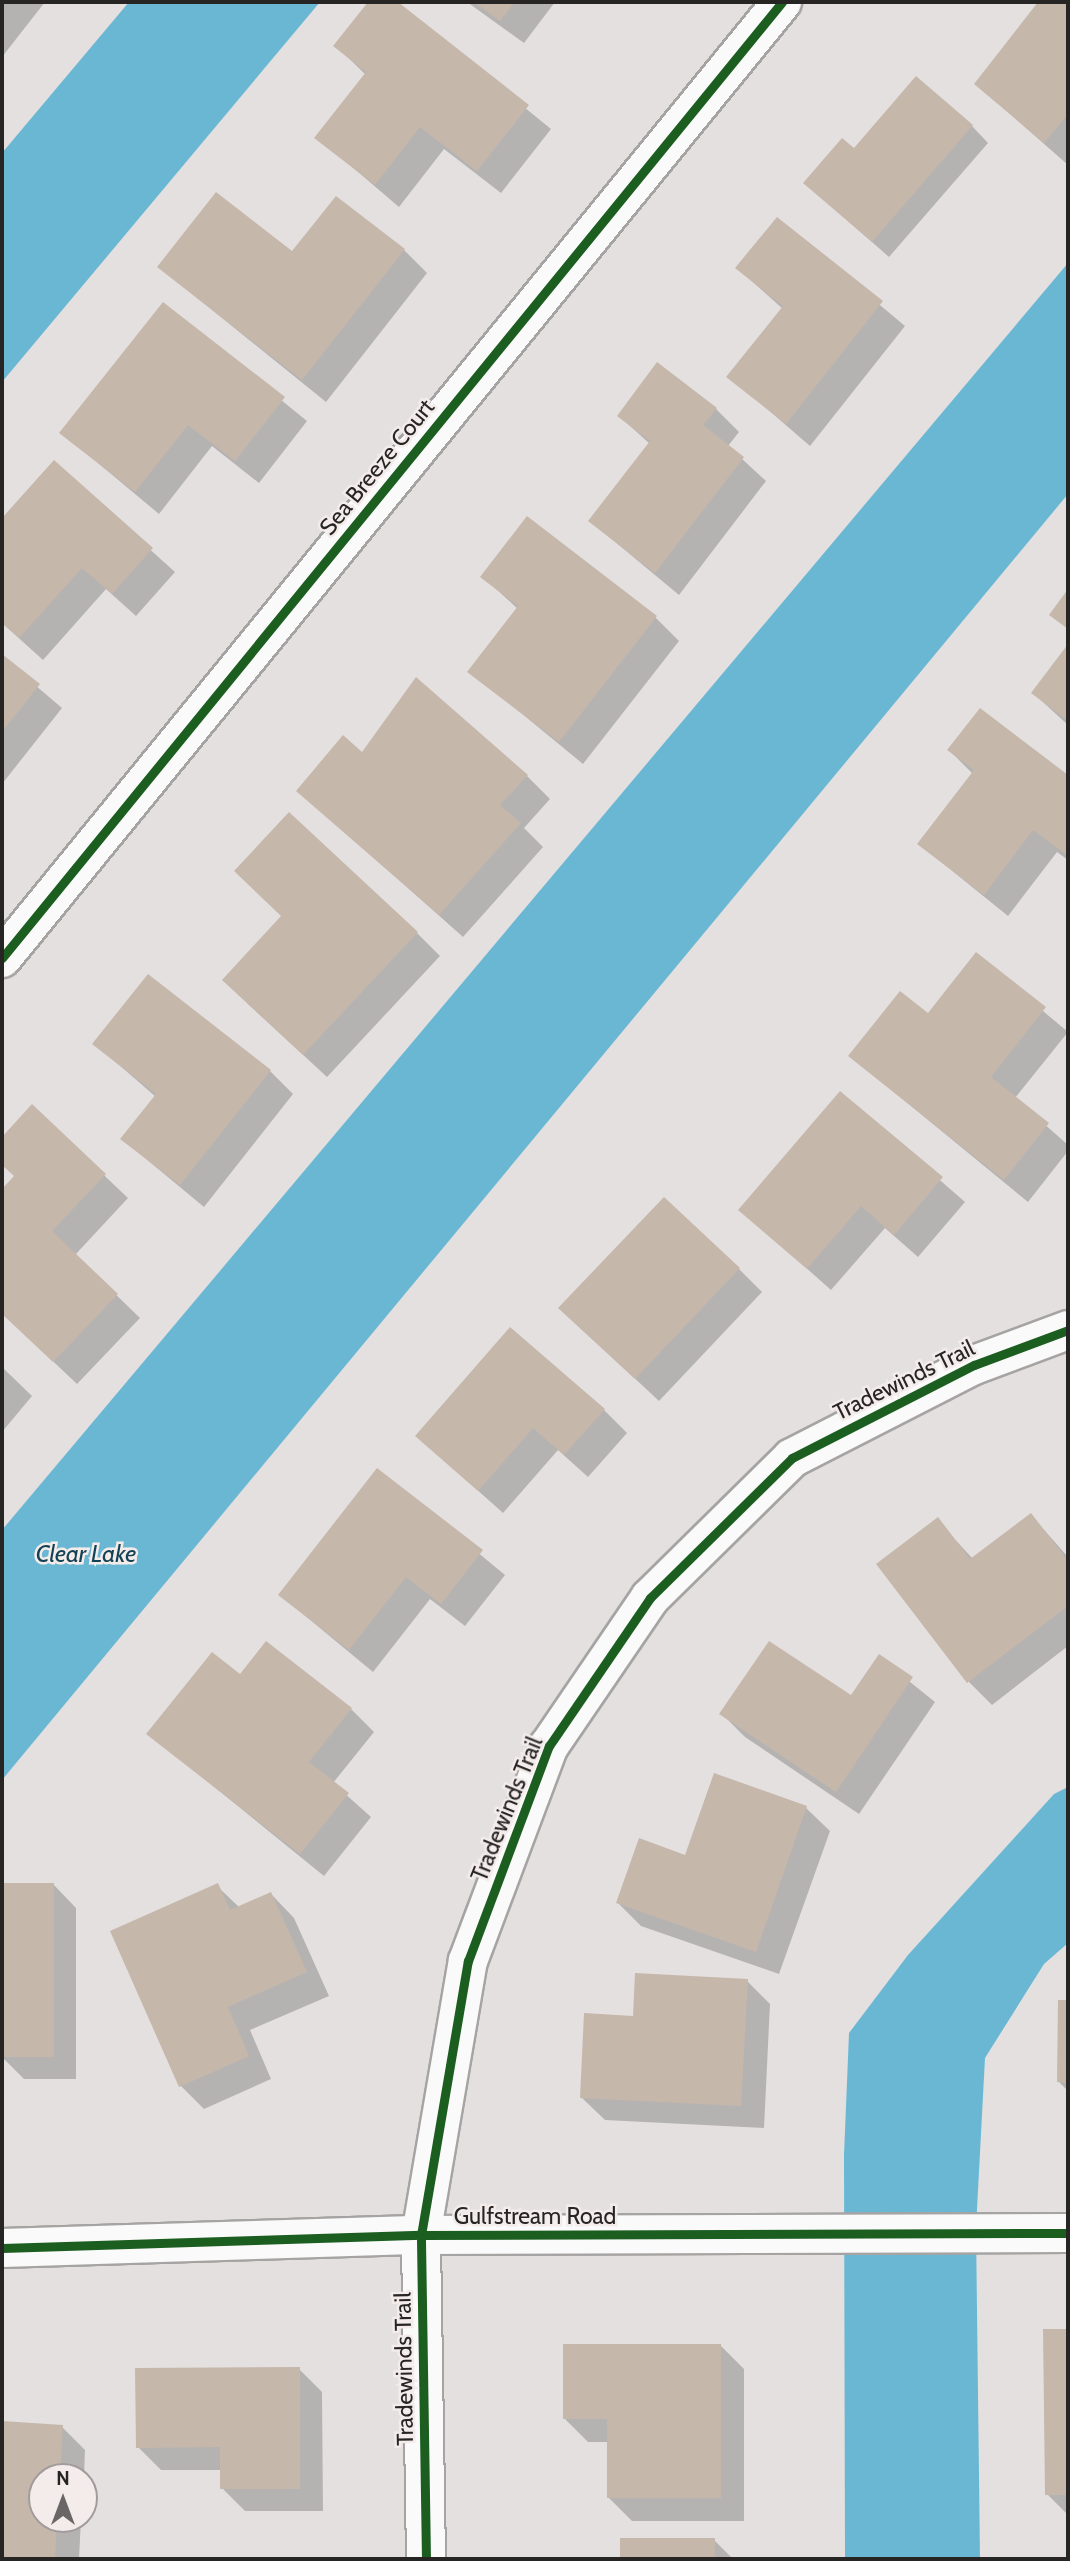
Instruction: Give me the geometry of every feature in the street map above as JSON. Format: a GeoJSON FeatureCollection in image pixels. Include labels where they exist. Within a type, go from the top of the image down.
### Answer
{"type":"FeatureCollection","features":[{"type":"Feature","properties":{"kind":"street","name":"Sea Breeze Court"},"geometry":{"type":"LineString","coordinates":[[2,958],[782,2]]}},
{"type":"Feature","properties":{"kind":"street","name":"Tradewinds Trail"},"geometry":{"type":"LineString","coordinates":[[426,2559],[421,2235],[468,1961],[549,1746],[650,1598],[792,1458],[974,1365],[1068,1330]]}},
{"type":"Feature","properties":{"kind":"street","name":"Gulfstream Road"},"geometry":{"type":"LineString","coordinates":[[2,2248],[421,2235],[1068,2233]]}},
{"type":"Feature","properties":{"kind":"water"},"geometry":{"type":"Polygon","coordinates":[[[129,2],[320,2],[2,382],[2,153],[129,2]]]}},
{"type":"Feature","properties":{"kind":"water","name":"Clear Lake"},"geometry":{"type":"Polygon","coordinates":[[[1068,263],[1068,494],[2,1780],[2,1530],[1068,263]]]}},
{"type":"Feature","properties":{"kind":"water"},"geometry":{"type":"Polygon","coordinates":[[[1068,1787],[1068,1943],[1044,1964],[985,2058],[976,2228],[980,2559],[845,2559],[844,2155],[849,2033],[908,1955],[1054,1794],[1068,1787]]]}},
{"type":"Feature","properties":{"kind":"building"},"geometry":{"type":"Polygon","coordinates":[[[368,2],[398,2],[529,105],[477,171],[420,127],[375,185],[314,138],[366,72],[333,46],[368,2]]]}},
{"type":"Feature","properties":{"kind":"building"},"geometry":{"type":"Polygon","coordinates":[[[474,2],[515,2],[500,21],[474,2]]]}},
{"type":"Feature","properties":{"kind":"building"},"geometry":{"type":"Polygon","coordinates":[[[1038,2],[1068,2],[1068,114],[1044,143],[974,84],[1038,2]]]}},
{"type":"Feature","properties":{"kind":"building"},"geometry":{"type":"Polygon","coordinates":[[[916,76],[973,125],[872,242],[803,183],[842,138],[854,148],[916,76]]]}},
{"type":"Feature","properties":{"kind":"building"},"geometry":{"type":"Polygon","coordinates":[[[216,192],[292,251],[336,196],[405,249],[302,380],[157,267],[216,192]]]}},
{"type":"Feature","properties":{"kind":"building"},"geometry":{"type":"Polygon","coordinates":[[[777,217],[883,301],[786,424],[726,377],[783,306],[735,268],[777,217]]]}},
{"type":"Feature","properties":{"kind":"building"},"geometry":{"type":"Polygon","coordinates":[[[163,302],[285,397],[235,461],[188,425],[135,492],[59,433],[163,302]]]}},
{"type":"Feature","properties":{"kind":"building"},"geometry":{"type":"Polygon","coordinates":[[[657,362],[717,408],[703,425],[744,457],[655,573],[588,521],[650,441],[617,416],[657,362]]]}},
{"type":"Feature","properties":{"kind":"building"},"geometry":{"type":"Polygon","coordinates":[[[54,460],[153,548],[112,594],[82,568],[19,638],[2,623],[2,518],[54,460]]]}},
{"type":"Feature","properties":{"kind":"building"},"geometry":{"type":"Polygon","coordinates":[[[527,516],[657,616],[559,742],[467,672],[518,606],[480,577],[527,516]]]}},
{"type":"Feature","properties":{"kind":"building"},"geometry":{"type":"Polygon","coordinates":[[[1068,589],[1068,629],[1049,615],[1068,589]]]}},
{"type":"Feature","properties":{"kind":"building"},"geometry":{"type":"Polygon","coordinates":[[[1068,644],[1068,721],[1031,693],[1068,644]]]}},
{"type":"Feature","properties":{"kind":"building"},"geometry":{"type":"Polygon","coordinates":[[[2,654],[40,684],[2,732],[2,654]]]}},
{"type":"Feature","properties":{"kind":"building"},"geometry":{"type":"Polygon","coordinates":[[[416,677],[528,775],[500,805],[521,823],[439,915],[296,791],[343,735],[362,752],[416,677]]]}},
{"type":"Feature","properties":{"kind":"building"},"geometry":{"type":"Polygon","coordinates":[[[980,708],[1068,775],[1068,856],[1033,830],[984,895],[917,844],[974,770],[947,750],[980,708]]]}},
{"type":"Feature","properties":{"kind":"building"},"geometry":{"type":"Polygon","coordinates":[[[289,812],[418,932],[303,1055],[222,980],[281,916],[234,871],[289,812]]]}},
{"type":"Feature","properties":{"kind":"building"},"geometry":{"type":"Polygon","coordinates":[[[976,952],[1046,1007],[991,1077],[1049,1123],[1004,1180],[848,1056],[900,991],[928,1013],[976,952]]]}},
{"type":"Feature","properties":{"kind":"building"},"geometry":{"type":"Polygon","coordinates":[[[148,974],[271,1070],[180,1185],[120,1139],[156,1094],[92,1044],[148,974]]]}},
{"type":"Feature","properties":{"kind":"building"},"geometry":{"type":"Polygon","coordinates":[[[840,1091],[943,1177],[894,1235],[861,1206],[807,1269],[738,1210],[840,1091]]]}},
{"type":"Feature","properties":{"kind":"building"},"geometry":{"type":"Polygon","coordinates":[[[32,1104],[106,1174],[52,1231],[118,1294],[53,1362],[2,1314],[2,1189],[14,1176],[2,1165],[2,1137],[32,1104]]]}},
{"type":"Feature","properties":{"kind":"building"},"geometry":{"type":"Polygon","coordinates":[[[664,1197],[740,1268],[635,1379],[558,1308],[664,1197]]]}},
{"type":"Feature","properties":{"kind":"building"},"geometry":{"type":"Polygon","coordinates":[[[510,1327],[605,1409],[564,1455],[533,1428],[478,1491],[415,1436],[510,1327]]]}},
{"type":"Feature","properties":{"kind":"building"},"geometry":{"type":"Polygon","coordinates":[[[377,1468],[483,1550],[441,1604],[406,1577],[349,1650],[278,1595],[377,1468]]]}},
{"type":"Feature","properties":{"kind":"building"},"geometry":{"type":"Polygon","coordinates":[[[1031,1513],[1068,1561],[1068,1606],[967,1683],[876,1564],[938,1517],[970,1559],[1031,1513]]]}},
{"type":"Feature","properties":{"kind":"building"},"geometry":{"type":"Polygon","coordinates":[[[266,1641],[352,1708],[309,1762],[349,1793],[300,1854],[146,1734],[212,1652],[240,1674],[266,1641]]]}},
{"type":"Feature","properties":{"kind":"building"},"geometry":{"type":"Polygon","coordinates":[[[769,1641],[851,1695],[879,1654],[913,1677],[836,1792],[719,1714],[769,1641]]]}},
{"type":"Feature","properties":{"kind":"building"},"geometry":{"type":"Polygon","coordinates":[[[714,1773],[807,1806],[756,1952],[616,1903],[639,1838],[685,1855],[714,1773]]]}},
{"type":"Feature","properties":{"kind":"building"},"geometry":{"type":"Polygon","coordinates":[[[2,1883],[54,1883],[54,2057],[2,2057],[2,1883]]]}},
{"type":"Feature","properties":{"kind":"building"},"geometry":{"type":"Polygon","coordinates":[[[218,1883],[230,1910],[271,1892],[307,1972],[228,2007],[249,2056],[179,2087],[110,1931],[218,1883]]]}},
{"type":"Feature","properties":{"kind":"building"},"geometry":{"type":"Polygon","coordinates":[[[635,1973],[748,1979],[741,2106],[580,2098],[584,2013],[633,2016],[635,1973]]]}},
{"type":"Feature","properties":{"kind":"building"},"geometry":{"type":"Polygon","coordinates":[[[1058,2000],[1068,2000],[1068,2083],[1057,2082],[1058,2000]]]}},
{"type":"Feature","properties":{"kind":"building"},"geometry":{"type":"Polygon","coordinates":[[[1043,2329],[1068,2329],[1068,2495],[1045,2495],[1043,2329]]]}},
{"type":"Feature","properties":{"kind":"building"},"geometry":{"type":"Polygon","coordinates":[[[563,2344],[721,2344],[721,2498],[607,2498],[607,2419],[563,2419],[563,2344]]]}},
{"type":"Feature","properties":{"kind":"building"},"geometry":{"type":"Polygon","coordinates":[[[300,2367],[300,2489],[220,2489],[220,2447],[136,2448],[135,2368],[300,2367]]]}},
{"type":"Feature","properties":{"kind":"building"},"geometry":{"type":"Polygon","coordinates":[[[2,2421],[63,2425],[61,2463],[28,2463],[28,2533],[56,2533],[55,2559],[2,2559],[2,2421]]]}},
{"type":"Feature","properties":{"kind":"building"},"geometry":{"type":"Polygon","coordinates":[[[620,2538],[715,2538],[715,2559],[620,2559],[620,2538]]]}},
{"type":"Feature","properties":{"kind":"cycle path"},"geometry":{"type":"LineString","coordinates":[[2,958],[782,2]]}},
{"type":"Feature","properties":{"kind":"cycle path"},"geometry":{"type":"LineString","coordinates":[[426,2559],[421,2235],[468,1961],[549,1746],[650,1598],[792,1458],[974,1365],[1068,1330]]}},
{"type":"Feature","properties":{"kind":"cycle path"},"geometry":{"type":"LineString","coordinates":[[2,2248],[421,2235],[1068,2233]]}}]}
